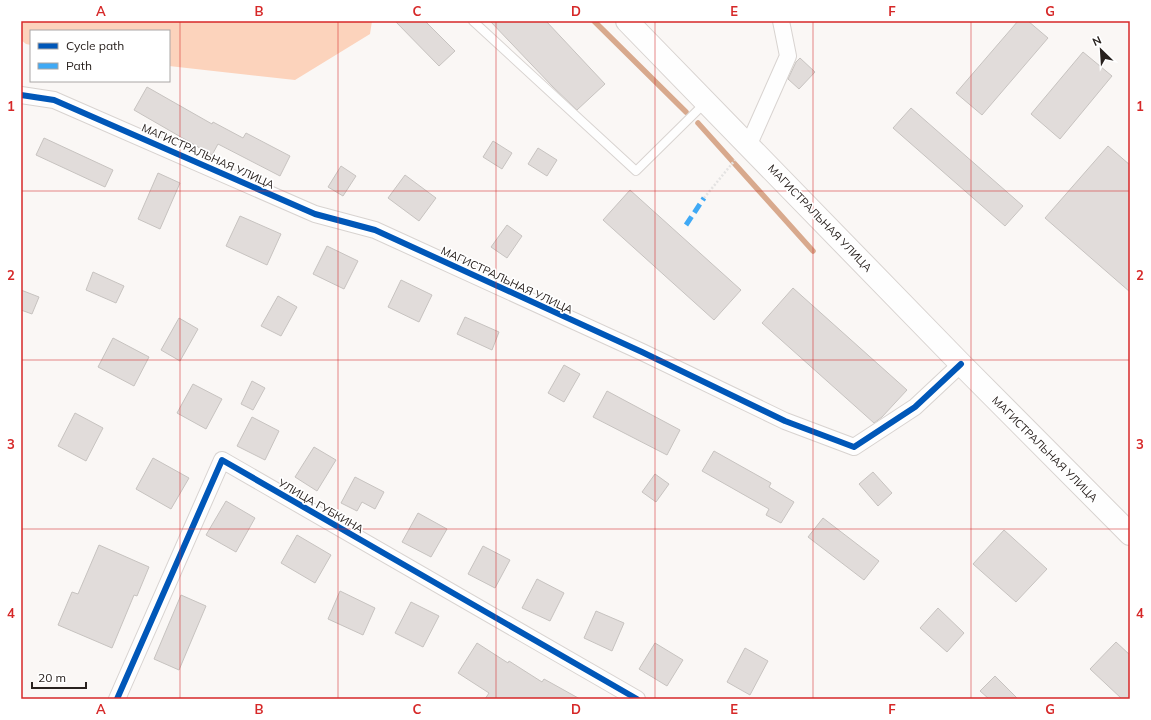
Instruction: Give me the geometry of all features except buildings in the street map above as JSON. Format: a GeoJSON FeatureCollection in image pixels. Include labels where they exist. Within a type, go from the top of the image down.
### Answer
{"type":"FeatureCollection","features":[{"type":"Feature","properties":{"kind":"main road","name":"МАГИСТРАЛЬНАЯ УЛИЦА"},"geometry":{"type":"LineString","coordinates":[[627,21],[707,102],[743,151],[961,364],[1130,534]]}},
{"type":"Feature","properties":{"kind":"street"},"geometry":{"type":"LineString","coordinates":[[743,151],[788,56],[781,21]]}},
{"type":"Feature","properties":{"kind":"street","name":"МАГИСТРАЛЬНАЯ УЛИЦА"},"geometry":{"type":"LineString","coordinates":[[21,96],[54,100],[316,214],[375,230],[635,349],[785,421],[854,447],[915,407],[961,364]]}},
{"type":"Feature","properties":{"kind":"street","name":"УЛИЦА ГУБКИНА"},"geometry":{"type":"LineString","coordinates":[[117,699],[222,460],[636,699]]}},
{"type":"Feature","properties":{"kind":"lane"},"geometry":{"type":"LineString","coordinates":[[472,21],[636,171],[707,102]]}},
{"type":"Feature","properties":{"kind":"path"},"geometry":{"type":"LineString","coordinates":[[704,198],[743,151]]}},
{"type":"Feature","properties":{"kind":"shaded area"},"geometry":{"type":"Polygon","coordinates":[[[21,21],[372,21],[370,34],[295,80],[170,66],[170,30],[30,30],[30,45],[21,40],[21,21]]]}},
{"type":"Feature","properties":{"kind":"waterway"},"geometry":{"type":"LineString","coordinates":[[594,21],[686,112]]}},
{"type":"Feature","properties":{"kind":"waterway"},"geometry":{"type":"LineString","coordinates":[[698,123],[813,251]]}},
{"type":"Feature","properties":{"kind":"marked path"},"geometry":{"type":"LineString","coordinates":[[686,225],[704,198]]}},
{"type":"Feature","properties":{"kind":"cycle path"},"geometry":{"type":"LineString","coordinates":[[21,95],[54,100],[315,214],[375,230],[642,352],[785,421],[854,447],[915,407],[961,364]]}},
{"type":"Feature","properties":{"kind":"cycle path"},"geometry":{"type":"LineString","coordinates":[[117,699],[222,460],[637,699]]}}]}
